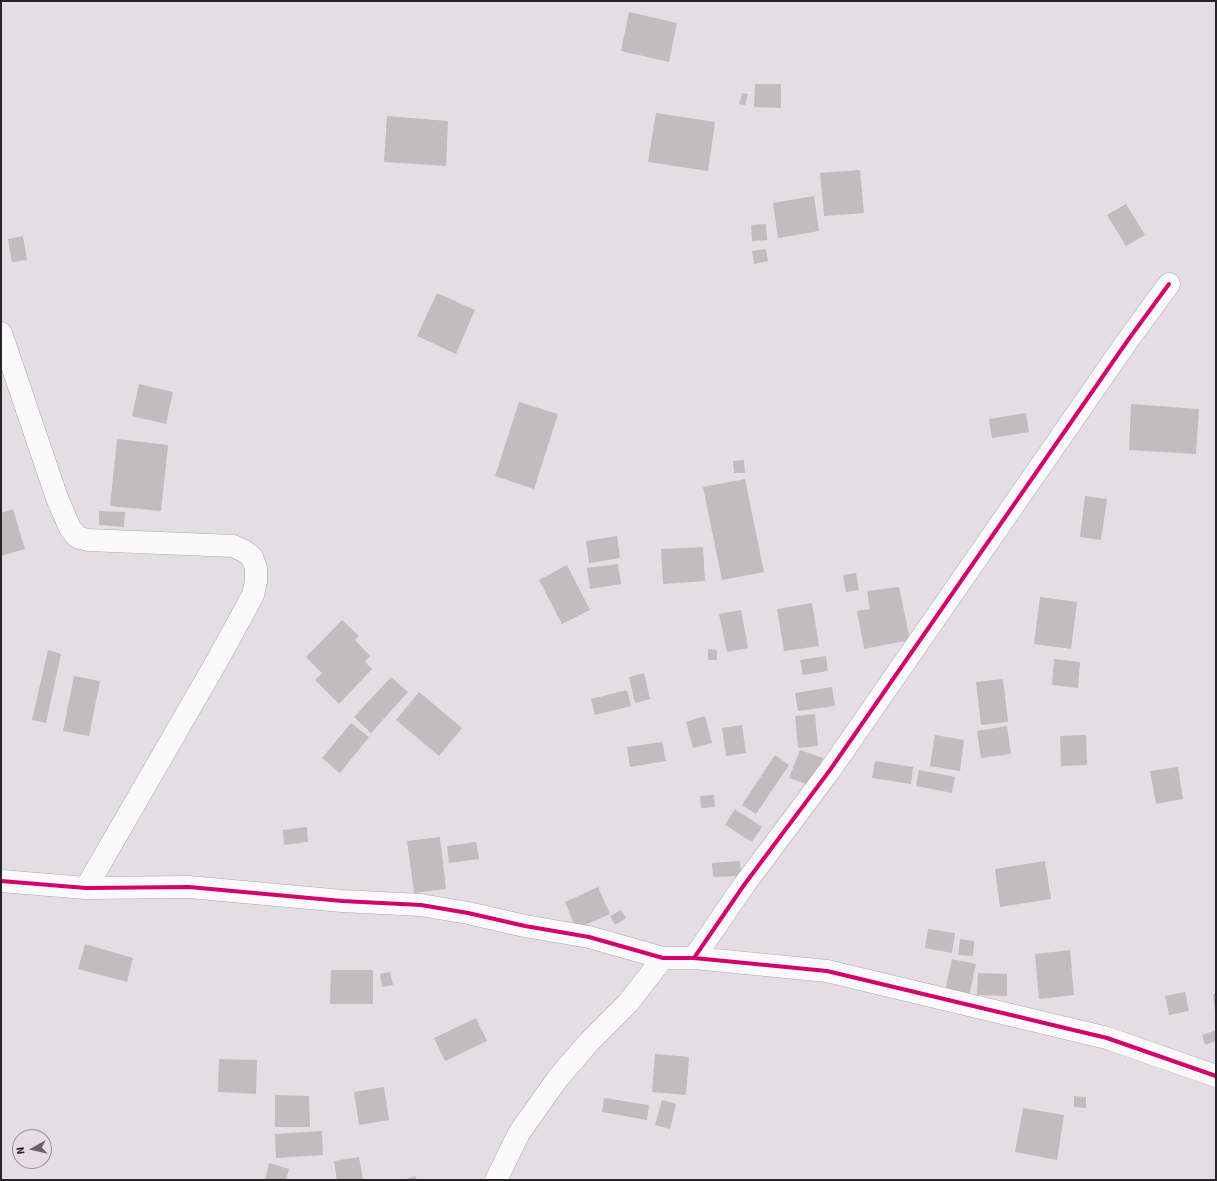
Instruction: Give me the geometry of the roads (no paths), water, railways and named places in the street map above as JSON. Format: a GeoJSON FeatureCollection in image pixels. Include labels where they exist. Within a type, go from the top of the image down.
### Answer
{"type":"FeatureCollection","features":[{"type":"Feature","properties":{"kind":"street"},"geometry":{"type":"LineString","coordinates":[[694,958],[744,885],[830,770],[1124,346],[1169,284]]}},
{"type":"Feature","properties":{"kind":"street"},"geometry":{"type":"LineString","coordinates":[[1,333],[57,498],[70,528],[77,536],[88,540],[233,546],[244,550],[252,557],[256,568],[256,581],[253,595],[206,682],[86,888]]}},
{"type":"Feature","properties":{"kind":"street"},"geometry":{"type":"LineString","coordinates":[[1,881],[86,888],[188,888],[342,901],[421,905],[589,938],[663,958],[694,958],[827,971],[1108,1038],[1216,1076]]}},
{"type":"Feature","properties":{"kind":"street"},"geometry":{"type":"LineString","coordinates":[[496,1180],[519,1133],[558,1078],[589,1042],[628,1003],[663,958]]}}]}
